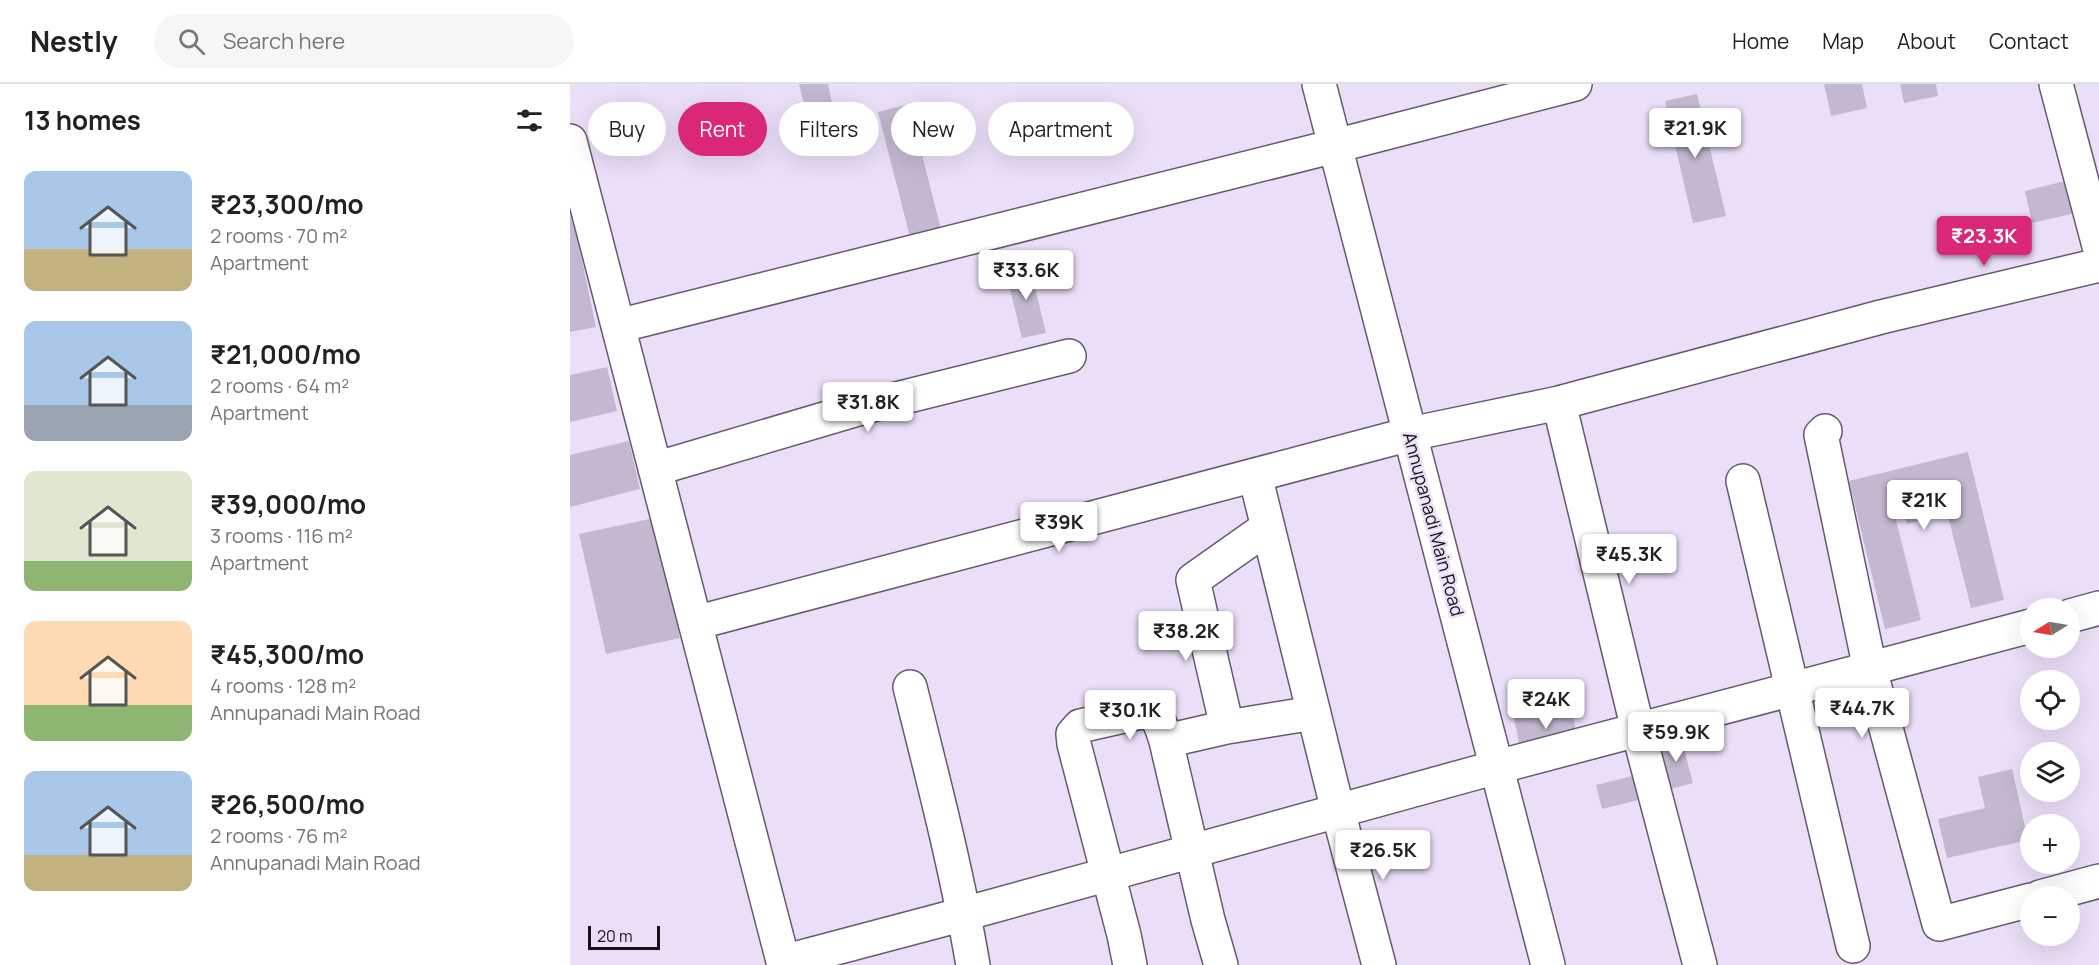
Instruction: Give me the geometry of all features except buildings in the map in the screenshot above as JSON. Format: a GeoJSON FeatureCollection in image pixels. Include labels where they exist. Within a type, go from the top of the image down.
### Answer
{"type":"FeatureCollection","features":[{"type":"Feature","properties":{"kind":"street","name":"Annupanadi Main Road"},"geometry":{"type":"LineString","coordinates":[[1319,84],[1548,965]]}},
{"type":"Feature","properties":{"kind":"street"},"geometry":{"type":"LineString","coordinates":[[618,326],[1575,84]]}},
{"type":"Feature","properties":{"kind":"street"},"geometry":{"type":"LineString","coordinates":[[2056,84],[2099,246]]}},
{"type":"Feature","properties":{"kind":"street"},"geometry":{"type":"LineString","coordinates":[[570,141],[784,963],[1497,767],[2020,629]]}},
{"type":"Feature","properties":{"kind":"street"},"geometry":{"type":"LineString","coordinates":[[695,623],[1410,434],[1559,403],[1881,317],[2099,265]]}},
{"type":"Feature","properties":{"kind":"street"},"geometry":{"type":"LineString","coordinates":[[655,469],[868,406],[1069,356]]}},
{"type":"Feature","properties":{"kind":"street"},"geometry":{"type":"LineString","coordinates":[[1559,403],[1638,730],[1700,965]]}},
{"type":"Feature","properties":{"kind":"street"},"geometry":{"type":"LineString","coordinates":[[1824,431],[1821,435],[1870,669],[1939,924],[2020,903]]}},
{"type":"Feature","properties":{"kind":"street"},"geometry":{"type":"LineString","coordinates":[[1255,475],[1338,811],[1379,965]]}},
{"type":"Feature","properties":{"kind":"street"},"geometry":{"type":"LineString","coordinates":[[1743,481],[1853,946]]}},
{"type":"Feature","properties":{"kind":"street"},"geometry":{"type":"LineString","coordinates":[[1227,728],[1193,580],[1268,527]]}},
{"type":"Feature","properties":{"kind":"street"},"geometry":{"type":"LineString","coordinates":[[2080,614],[2099,609]]}},
{"type":"Feature","properties":{"kind":"street"},"geometry":{"type":"LineString","coordinates":[[910,687],[964,914],[973,965]]}},
{"type":"Feature","properties":{"kind":"street"},"geometry":{"type":"LineString","coordinates":[[1130,965],[1073,734],[1080,726],[1146,711],[1153,712],[1157,718],[1166,741],[1208,920],[1221,965]]}},
{"type":"Feature","properties":{"kind":"street"},"geometry":{"type":"LineString","coordinates":[[1166,741],[1314,713]]}},
{"type":"Feature","properties":{"kind":"street"},"geometry":{"type":"LineString","coordinates":[[2080,886],[2099,881]]}}]}
